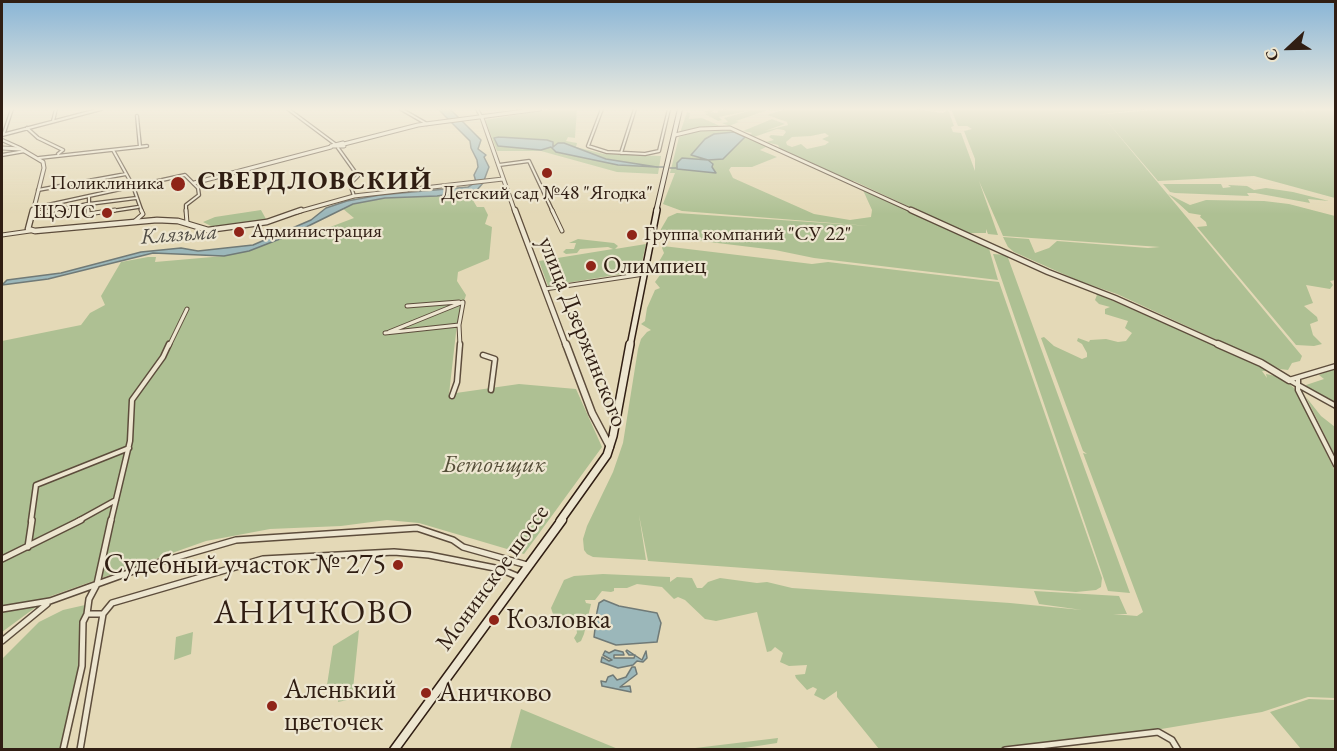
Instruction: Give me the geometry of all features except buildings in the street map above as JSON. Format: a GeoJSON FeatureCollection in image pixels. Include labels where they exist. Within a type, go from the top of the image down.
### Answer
{"type":"FeatureCollection","features":[{"type":"Feature","properties":{"kind":"main road","name":"Монинское шоссе"},"geometry":{"type":"LineString","coordinates":[[394,750],[597,471],[610,447],[672,144]]}},
{"type":"Feature","properties":{"kind":"street"},"geometry":{"type":"LineString","coordinates":[[10,144],[39,158],[44,165],[28,229],[30,231]]}},
{"type":"Feature","properties":{"kind":"street"},"geometry":{"type":"LineString","coordinates":[[51,144],[63,150],[54,155]]}},
{"type":"Feature","properties":{"kind":"street"},"geometry":{"type":"LineString","coordinates":[[333,144],[351,164],[358,176],[350,184],[354,196]]}},
{"type":"Feature","properties":{"kind":"street"},"geometry":{"type":"LineString","coordinates":[[194,183],[344,144]]}},
{"type":"Feature","properties":{"kind":"street","name":"улица Дзержинского"},"geometry":{"type":"LineString","coordinates":[[491,144],[600,432],[610,447]]}},
{"type":"Feature","properties":{"kind":"street"},"geometry":{"type":"LineString","coordinates":[[589,144],[588,146],[621,153],[645,154],[659,151],[661,144]]}},
{"type":"Feature","properties":{"kind":"street"},"geometry":{"type":"LineString","coordinates":[[621,153],[624,144]]}},
{"type":"Feature","properties":{"kind":"street"},"geometry":{"type":"LineString","coordinates":[[765,144],[1065,280],[1115,298],[1261,363],[1335,406]]}},
{"type":"Feature","properties":{"kind":"street"},"geometry":{"type":"LineString","coordinates":[[39,158],[147,146]]}},
{"type":"Feature","properties":{"kind":"street"},"geometry":{"type":"LineString","coordinates":[[2,148],[23,150]]}},
{"type":"Feature","properties":{"kind":"street"},"geometry":{"type":"LineString","coordinates":[[2,156],[23,150]]}},
{"type":"Feature","properties":{"kind":"street"},"geometry":{"type":"LineString","coordinates":[[113,150],[133,186],[142,214],[135,221]]}},
{"type":"Feature","properties":{"kind":"street"},"geometry":{"type":"LineString","coordinates":[[499,165],[529,161],[562,231]]}},
{"type":"Feature","properties":{"kind":"street"},"geometry":{"type":"LineString","coordinates":[[38,190],[126,174]]}},
{"type":"Feature","properties":{"kind":"street"},"geometry":{"type":"LineString","coordinates":[[34,208],[182,175],[194,183],[199,195],[186,205],[187,223]]}},
{"type":"Feature","properties":{"kind":"street"},"geometry":{"type":"LineString","coordinates":[[2,236],[30,231],[168,220],[208,230],[261,223],[354,196],[503,179]]}},
{"type":"Feature","properties":{"kind":"street"},"geometry":{"type":"LineString","coordinates":[[112,191],[114,199]]}},
{"type":"Feature","properties":{"kind":"street"},"geometry":{"type":"LineString","coordinates":[[89,196],[88,214],[138,207]]}},
{"type":"Feature","properties":{"kind":"street"},"geometry":{"type":"LineString","coordinates":[[33,214],[114,199],[117,202],[136,198]]}},
{"type":"Feature","properties":{"kind":"street"},"geometry":{"type":"LineString","coordinates":[[545,289],[644,274]]}},
{"type":"Feature","properties":{"kind":"street"},"geometry":{"type":"LineString","coordinates":[[407,306],[463,302]]}},
{"type":"Feature","properties":{"kind":"street"},"geometry":{"type":"LineString","coordinates":[[459,325],[385,333],[463,302]]}},
{"type":"Feature","properties":{"kind":"street"},"geometry":{"type":"LineString","coordinates":[[452,396],[457,382],[460,353],[459,325],[463,302]]}},
{"type":"Feature","properties":{"kind":"street"},"geometry":{"type":"LineString","coordinates":[[63,750],[82,666],[83,622],[87,614],[89,599],[97,584],[129,448],[132,399],[163,357],[188,309]]}},
{"type":"Feature","properties":{"kind":"street"},"geometry":{"type":"LineString","coordinates":[[483,355],[495,359],[491,390]]}},
{"type":"Feature","properties":{"kind":"street"},"geometry":{"type":"LineString","coordinates":[[1289,380],[1335,366]]}},
{"type":"Feature","properties":{"kind":"street"},"geometry":{"type":"LineString","coordinates":[[1298,379],[1297,386],[1335,465]]}},
{"type":"Feature","properties":{"kind":"street"},"geometry":{"type":"LineString","coordinates":[[600,432],[605,437],[613,436]]}},
{"type":"Feature","properties":{"kind":"street"},"geometry":{"type":"LineString","coordinates":[[28,547],[36,485],[129,448]]}},
{"type":"Feature","properties":{"kind":"street"},"geometry":{"type":"LineString","coordinates":[[2,559],[116,500]]}},
{"type":"Feature","properties":{"kind":"street"},"geometry":{"type":"LineString","coordinates":[[2,609],[51,601],[206,547],[237,540],[417,528],[453,540],[463,547],[528,565]]}},
{"type":"Feature","properties":{"kind":"street"},"geometry":{"type":"LineString","coordinates":[[80,750],[103,614],[112,603],[263,559],[394,552],[429,555],[500,569],[519,578]]}},
{"type":"Feature","properties":{"kind":"street"},"geometry":{"type":"LineString","coordinates":[[2,640],[51,601]]}},
{"type":"Feature","properties":{"kind":"street"},"geometry":{"type":"LineString","coordinates":[[87,614],[103,614]]}},
{"type":"Feature","properties":{"kind":"street"},"geometry":{"type":"LineString","coordinates":[[1005,750],[1158,732],[1172,740],[1178,750]]}},
{"type":"Feature","properties":{"kind":"green space"},"geometry":{"type":"Polygon","coordinates":[[[494,144],[577,144],[576,147],[604,154],[661,156],[658,174],[617,172],[541,151],[497,151],[494,144]]]}},
{"type":"Feature","properties":{"kind":"green space"},"geometry":{"type":"Polygon","coordinates":[[[677,144],[764,144],[768,146],[760,150],[777,157],[752,167],[731,167],[729,170],[733,178],[814,214],[850,220],[871,217],[872,210],[862,188],[956,233],[988,245],[998,280],[814,258],[775,250],[660,236],[668,217],[677,213],[870,226],[682,211],[663,204],[675,173],[670,173],[677,144]]]}},
{"type":"Feature","properties":{"kind":"green space"},"geometry":{"type":"Polygon","coordinates":[[[774,144],[787,144],[792,147],[801,144],[807,149],[826,144],[965,144],[975,171],[975,159],[969,144],[1126,144],[1302,356],[1300,361],[1292,363],[1288,370],[1280,369],[1117,294],[1079,281],[1014,252],[1008,247],[1003,237],[1029,239],[1035,253],[1049,248],[1057,241],[1160,247],[1003,236],[979,181],[998,235],[988,234],[986,229],[986,233],[965,233],[780,149],[774,144]]]}},
{"type":"Feature","properties":{"kind":"green space"},"geometry":{"type":"Polygon","coordinates":[[[1126,144],[1335,144],[1335,198],[1254,176],[1158,181],[1126,144]]]}},
{"type":"Feature","properties":{"kind":"green space"},"geometry":{"type":"Polygon","coordinates":[[[1163,184],[1221,184],[1223,188],[1231,187],[1228,185],[1247,186],[1254,190],[1266,188],[1329,201],[1308,199],[1310,203],[1255,193],[1247,193],[1249,196],[1175,193],[1170,192],[1163,184]]]}},
{"type":"Feature","properties":{"kind":"green space","name":"Бетонщик"},"geometry":{"type":"Polygon","coordinates":[[[468,192],[477,207],[484,207],[488,215],[485,224],[492,227],[489,259],[458,272],[457,281],[466,295],[457,324],[449,394],[519,384],[576,389],[602,447],[524,554],[419,523],[387,520],[341,526],[270,529],[206,541],[51,596],[2,632],[2,341],[81,325],[90,313],[105,305],[101,296],[121,262],[156,257],[155,262],[224,256],[249,251],[307,227],[317,232],[354,218],[342,208],[353,204],[385,198],[468,192]]]}},
{"type":"Feature","properties":{"kind":"green space"},"geometry":{"type":"Polygon","coordinates":[[[1168,194],[1190,205],[1206,200],[1264,201],[1289,204],[1335,216],[1335,280],[1330,281],[1333,285],[1330,289],[1306,285],[1313,303],[1304,306],[1317,317],[1318,321],[1310,324],[1313,335],[1322,344],[1296,345],[1197,227],[1207,226],[1200,217],[1201,215],[1189,213],[1168,194]]]}},
{"type":"Feature","properties":{"kind":"green space"},"geometry":{"type":"Polygon","coordinates":[[[261,210],[266,219],[254,222],[213,227],[203,222],[215,217],[261,210]]]}},
{"type":"Feature","properties":{"kind":"green space","name":"Олимпиец"},"geometry":{"type":"Polygon","coordinates":[[[578,239],[614,243],[618,246],[615,249],[646,244],[640,271],[548,286],[539,261],[613,249],[608,247],[580,249],[577,253],[563,252],[566,249],[574,249],[576,243],[569,243],[578,239]]]}},
{"type":"Feature","properties":{"kind":"green space"},"geometry":{"type":"Polygon","coordinates":[[[663,246],[812,264],[828,262],[999,282],[1102,578],[1101,587],[1096,590],[1076,592],[648,561],[639,515],[646,560],[593,557],[587,554],[584,550],[583,539],[613,472],[623,443],[638,349],[641,339],[651,330],[641,324],[645,321],[647,308],[655,290],[660,288],[655,282],[660,275],[664,274],[664,270],[657,265],[664,253],[663,246]]]}},
{"type":"Feature","properties":{"kind":"green space"},"geometry":{"type":"Polygon","coordinates":[[[993,254],[1007,255],[1130,593],[1108,591],[993,254]]]}},
{"type":"Feature","properties":{"kind":"green space"},"geometry":{"type":"Polygon","coordinates":[[[1093,292],[1263,367],[1267,371],[1262,371],[1267,378],[1266,374],[1281,377],[1294,388],[1335,471],[1335,698],[1308,697],[1262,712],[1102,739],[1004,749],[879,749],[837,697],[837,691],[824,700],[814,695],[817,689],[813,687],[807,690],[796,678],[795,675],[805,674],[807,665],[789,666],[780,662],[783,653],[775,647],[767,652],[757,612],[716,621],[705,619],[685,600],[678,597],[674,599],[662,587],[637,584],[627,588],[614,588],[611,592],[602,591],[595,600],[585,600],[586,603],[591,604],[584,634],[581,641],[577,643],[574,638],[577,633],[576,625],[560,614],[553,614],[551,608],[564,580],[574,576],[603,574],[670,577],[670,582],[677,577],[692,578],[697,588],[702,588],[708,582],[720,578],[757,583],[767,582],[792,588],[1082,610],[1039,604],[1034,591],[1119,596],[1127,614],[1113,614],[1137,616],[1143,612],[1083,453],[1087,454],[1083,451],[1041,338],[1044,337],[1054,346],[1082,359],[1087,357],[1087,353],[1082,344],[1077,341],[1078,338],[1089,342],[1106,339],[1126,341],[1132,333],[1125,328],[1128,321],[1105,314],[1105,309],[1110,307],[1099,304],[1095,300],[1097,295],[1093,292]]]}},
{"type":"Feature","properties":{"kind":"green space"},"geometry":{"type":"Polygon","coordinates":[[[1335,368],[1335,404],[1308,390],[1306,385],[1324,379],[1319,375],[1335,368]]]}},
{"type":"Feature","properties":{"kind":"green space"},"geometry":{"type":"Polygon","coordinates":[[[1306,397],[1321,416],[1335,427],[1335,456],[1306,397]]]}},
{"type":"Feature","properties":{"kind":"green space"},"geometry":{"type":"Polygon","coordinates":[[[85,605],[82,679],[60,749],[2,750],[2,659],[39,622],[63,610],[85,605]]]}},
{"type":"Feature","properties":{"kind":"green space"},"geometry":{"type":"Polygon","coordinates":[[[359,630],[352,699],[338,702],[339,689],[327,685],[333,646],[359,630]]]}},
{"type":"Feature","properties":{"kind":"green space"},"geometry":{"type":"Polygon","coordinates":[[[193,632],[191,654],[174,660],[176,637],[193,632]]]}},
{"type":"Feature","properties":{"kind":"green space"},"geometry":{"type":"Polygon","coordinates":[[[1309,699],[1335,700],[1335,749],[1301,749],[1270,712],[1309,699]]]}},
{"type":"Feature","properties":{"kind":"green space"},"geometry":{"type":"Polygon","coordinates":[[[521,709],[618,749],[510,749],[521,709]]]}},
{"type":"Feature","properties":{"kind":"green space"},"geometry":{"type":"Polygon","coordinates":[[[778,738],[777,743],[738,749],[687,749],[778,738]]]}},
{"type":"Feature","properties":{"kind":"water"},"geometry":{"type":"Polygon","coordinates":[[[470,144],[480,144],[478,149],[486,155],[484,157],[489,167],[483,183],[477,190],[437,196],[385,198],[353,204],[290,235],[249,251],[224,256],[153,253],[48,279],[2,285],[7,280],[61,273],[141,252],[181,248],[198,251],[253,245],[311,220],[326,208],[347,201],[380,195],[468,187],[476,182],[474,175],[478,167],[470,144]]]}},
{"type":"Feature","properties":{"kind":"water"},"geometry":{"type":"Polygon","coordinates":[[[497,144],[553,144],[553,147],[557,144],[567,144],[606,159],[657,167],[618,165],[556,152],[551,147],[541,150],[498,146],[497,144]]]}},
{"type":"Feature","properties":{"kind":"water"},"geometry":{"type":"Polygon","coordinates":[[[701,144],[738,144],[723,159],[708,160],[691,155],[701,144]]]}},
{"type":"Feature","properties":{"kind":"water"},"geometry":{"type":"Polygon","coordinates":[[[682,158],[708,160],[713,164],[712,167],[716,173],[677,169],[677,163],[682,158]]]}},
{"type":"Feature","properties":{"kind":"water"},"geometry":{"type":"Polygon","coordinates":[[[604,600],[619,606],[657,613],[661,623],[657,642],[616,645],[594,637],[599,603],[604,600]]]}},
{"type":"Feature","properties":{"kind":"water"},"geometry":{"type":"Polygon","coordinates":[[[615,650],[623,652],[624,655],[614,655],[614,658],[634,658],[635,655],[642,660],[646,651],[647,658],[643,662],[637,661],[633,665],[618,668],[601,662],[602,657],[609,661],[612,660],[603,655],[605,651],[609,653],[615,650]]]}},
{"type":"Feature","properties":{"kind":"water"},"geometry":{"type":"Polygon","coordinates":[[[632,667],[635,667],[637,674],[620,687],[630,686],[631,692],[602,686],[601,681],[606,682],[608,677],[613,675],[617,680],[626,677],[632,667]]]}},
{"type":"Feature","properties":{"kind":"waterway"},"geometry":{"type":"LineString","coordinates":[[657,167],[665,167]]}},
{"type":"Feature","properties":{"kind":"waterway"},"geometry":{"type":"LineString","coordinates":[[670,168],[676,168]]}},
{"type":"Feature","properties":{"kind":"place","name":"Детский сад №48 \"Ягодка\""},"geometry":{"type":"Point","coordinates":[547,173]}},
{"type":"Feature","properties":{"kind":"place","name":"Поликлиника"},"geometry":{"type":"Point","coordinates":[178,184]}},
{"type":"Feature","properties":{"kind":"place","name":"ЩЭЛС"},"geometry":{"type":"Point","coordinates":[107,213]}},
{"type":"Feature","properties":{"kind":"place","name":"Администрация"},"geometry":{"type":"Point","coordinates":[239,232]}},
{"type":"Feature","properties":{"kind":"place","name":"Группа компаний \"СУ 22\""},"geometry":{"type":"Point","coordinates":[632,235]}},
{"type":"Feature","properties":{"kind":"place","name":"Олимпиец"},"geometry":{"type":"Point","coordinates":[591,266]}},
{"type":"Feature","properties":{"kind":"place","name":"Судебный участок № 275"},"geometry":{"type":"Point","coordinates":[398,565]}},
{"type":"Feature","properties":{"kind":"place","name":"Козловка"},"geometry":{"type":"Point","coordinates":[494,620]}},
{"type":"Feature","properties":{"kind":"place","name":"Аничково"},"geometry":{"type":"Point","coordinates":[426,693]}},
{"type":"Feature","properties":{"kind":"place","name":"Аленький цветочек"},"geometry":{"type":"Point","coordinates":[272,706]}},
{"type":"Feature","properties":{"kind":"district","name":"СВЕРДЛОВСКИЙ"},"geometry":{"type":"Point","coordinates":[315,182]}},
{"type":"Feature","properties":{"kind":"district","name":"АНИЧКОВО"},"geometry":{"type":"Point","coordinates":[314,614]}},
{"type":"Feature","properties":{"kind":"water label","name":"Клязьма"},"geometry":{"type":"Point","coordinates":[179,235]}}]}
